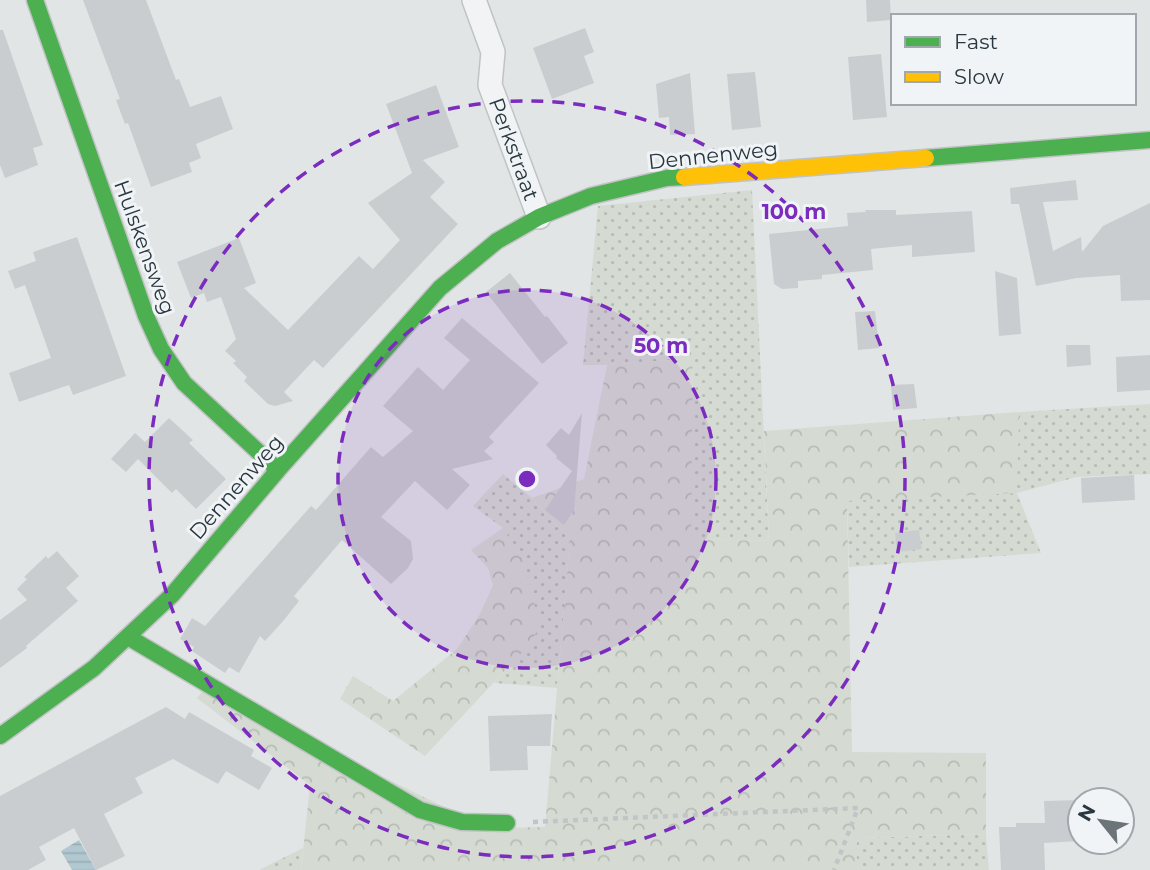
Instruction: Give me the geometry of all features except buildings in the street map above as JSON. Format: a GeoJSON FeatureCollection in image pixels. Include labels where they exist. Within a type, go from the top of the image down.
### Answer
{"type":"FeatureCollection","features":[{"type":"Feature","properties":{"kind":"street","name":"Hulskensweg"},"geometry":{"type":"LineString","coordinates":[[34,0],[146,316],[161,349],[184,383],[278,470]]}},
{"type":"Feature","properties":{"kind":"street","name":"Perkstraat"},"geometry":{"type":"LineString","coordinates":[[474,0],[493,52],[490,85],[539,217]]}},
{"type":"Feature","properties":{"kind":"street","name":"Dennenweg"},"geometry":{"type":"LineString","coordinates":[[0,736],[94,668],[172,594],[440,288],[496,242],[539,217],[592,196],[667,178],[1150,140]]}},
{"type":"Feature","properties":{"kind":"street"},"geometry":{"type":"LineString","coordinates":[[128,637],[420,810],[447,821],[469,824],[507,823]]}},
{"type":"Feature","properties":{"kind":"path"},"geometry":{"type":"LineString","coordinates":[[507,823],[858,808],[834,870]]}},
{"type":"Feature","properties":{"kind":"green space"},"geometry":{"type":"Polygon","coordinates":[[[752,190],[769,541],[690,539],[693,358],[583,365],[598,206],[752,190]]]}},
{"type":"Feature","properties":{"kind":"green space"},"geometry":{"type":"Polygon","coordinates":[[[693,358],[691,539],[769,541],[764,431],[1019,412],[1017,493],[847,501],[852,752],[986,753],[986,834],[857,838],[857,870],[301,870],[310,785],[197,698],[204,689],[487,828],[545,827],[570,540],[532,498],[584,479],[607,365],[693,358]]]}},
{"type":"Feature","properties":{"kind":"green space"},"geometry":{"type":"Polygon","coordinates":[[[1150,404],[1150,474],[1077,477],[1017,493],[1041,553],[849,567],[847,500],[1016,493],[1019,412],[1150,404]]]}},
{"type":"Feature","properties":{"kind":"green space"},"geometry":{"type":"Polygon","coordinates":[[[503,474],[532,498],[570,540],[557,688],[494,683],[527,646],[503,528],[473,506],[503,474]]]}},
{"type":"Feature","properties":{"kind":"green space"},"geometry":{"type":"Polygon","coordinates":[[[503,528],[524,560],[540,627],[527,647],[425,756],[340,699],[353,676],[393,701],[457,649],[480,614],[493,585],[488,568],[471,550],[503,528]]]}},
{"type":"Feature","properties":{"kind":"green space"},"geometry":{"type":"Polygon","coordinates":[[[986,834],[989,870],[857,870],[857,838],[986,834]]]}},
{"type":"Feature","properties":{"kind":"green space"},"geometry":{"type":"Polygon","coordinates":[[[303,848],[301,870],[259,870],[303,848]]]}},
{"type":"Feature","properties":{"kind":"water"},"geometry":{"type":"Polygon","coordinates":[[[79,840],[96,870],[72,870],[61,851],[79,840]]]}},
{"type":"Feature","properties":{"kind":"traffic: fast"},"geometry":{"type":"LineString","coordinates":[[35,0],[146,316],[161,349],[184,383],[278,470]]}},
{"type":"Feature","properties":{"kind":"traffic: fast"},"geometry":{"type":"LineString","coordinates":[[926,158],[1150,140]]}},
{"type":"Feature","properties":{"kind":"traffic: fast"},"geometry":{"type":"LineString","coordinates":[[0,736],[94,668],[172,595],[278,470],[440,288],[497,241],[539,217],[591,196],[667,178],[684,177]]}},
{"type":"Feature","properties":{"kind":"traffic: fast"},"geometry":{"type":"LineString","coordinates":[[128,637],[420,810],[462,822],[507,823]]}},
{"type":"Feature","properties":{"kind":"traffic: slow"},"geometry":{"type":"LineString","coordinates":[[684,177],[926,158]]}}]}
